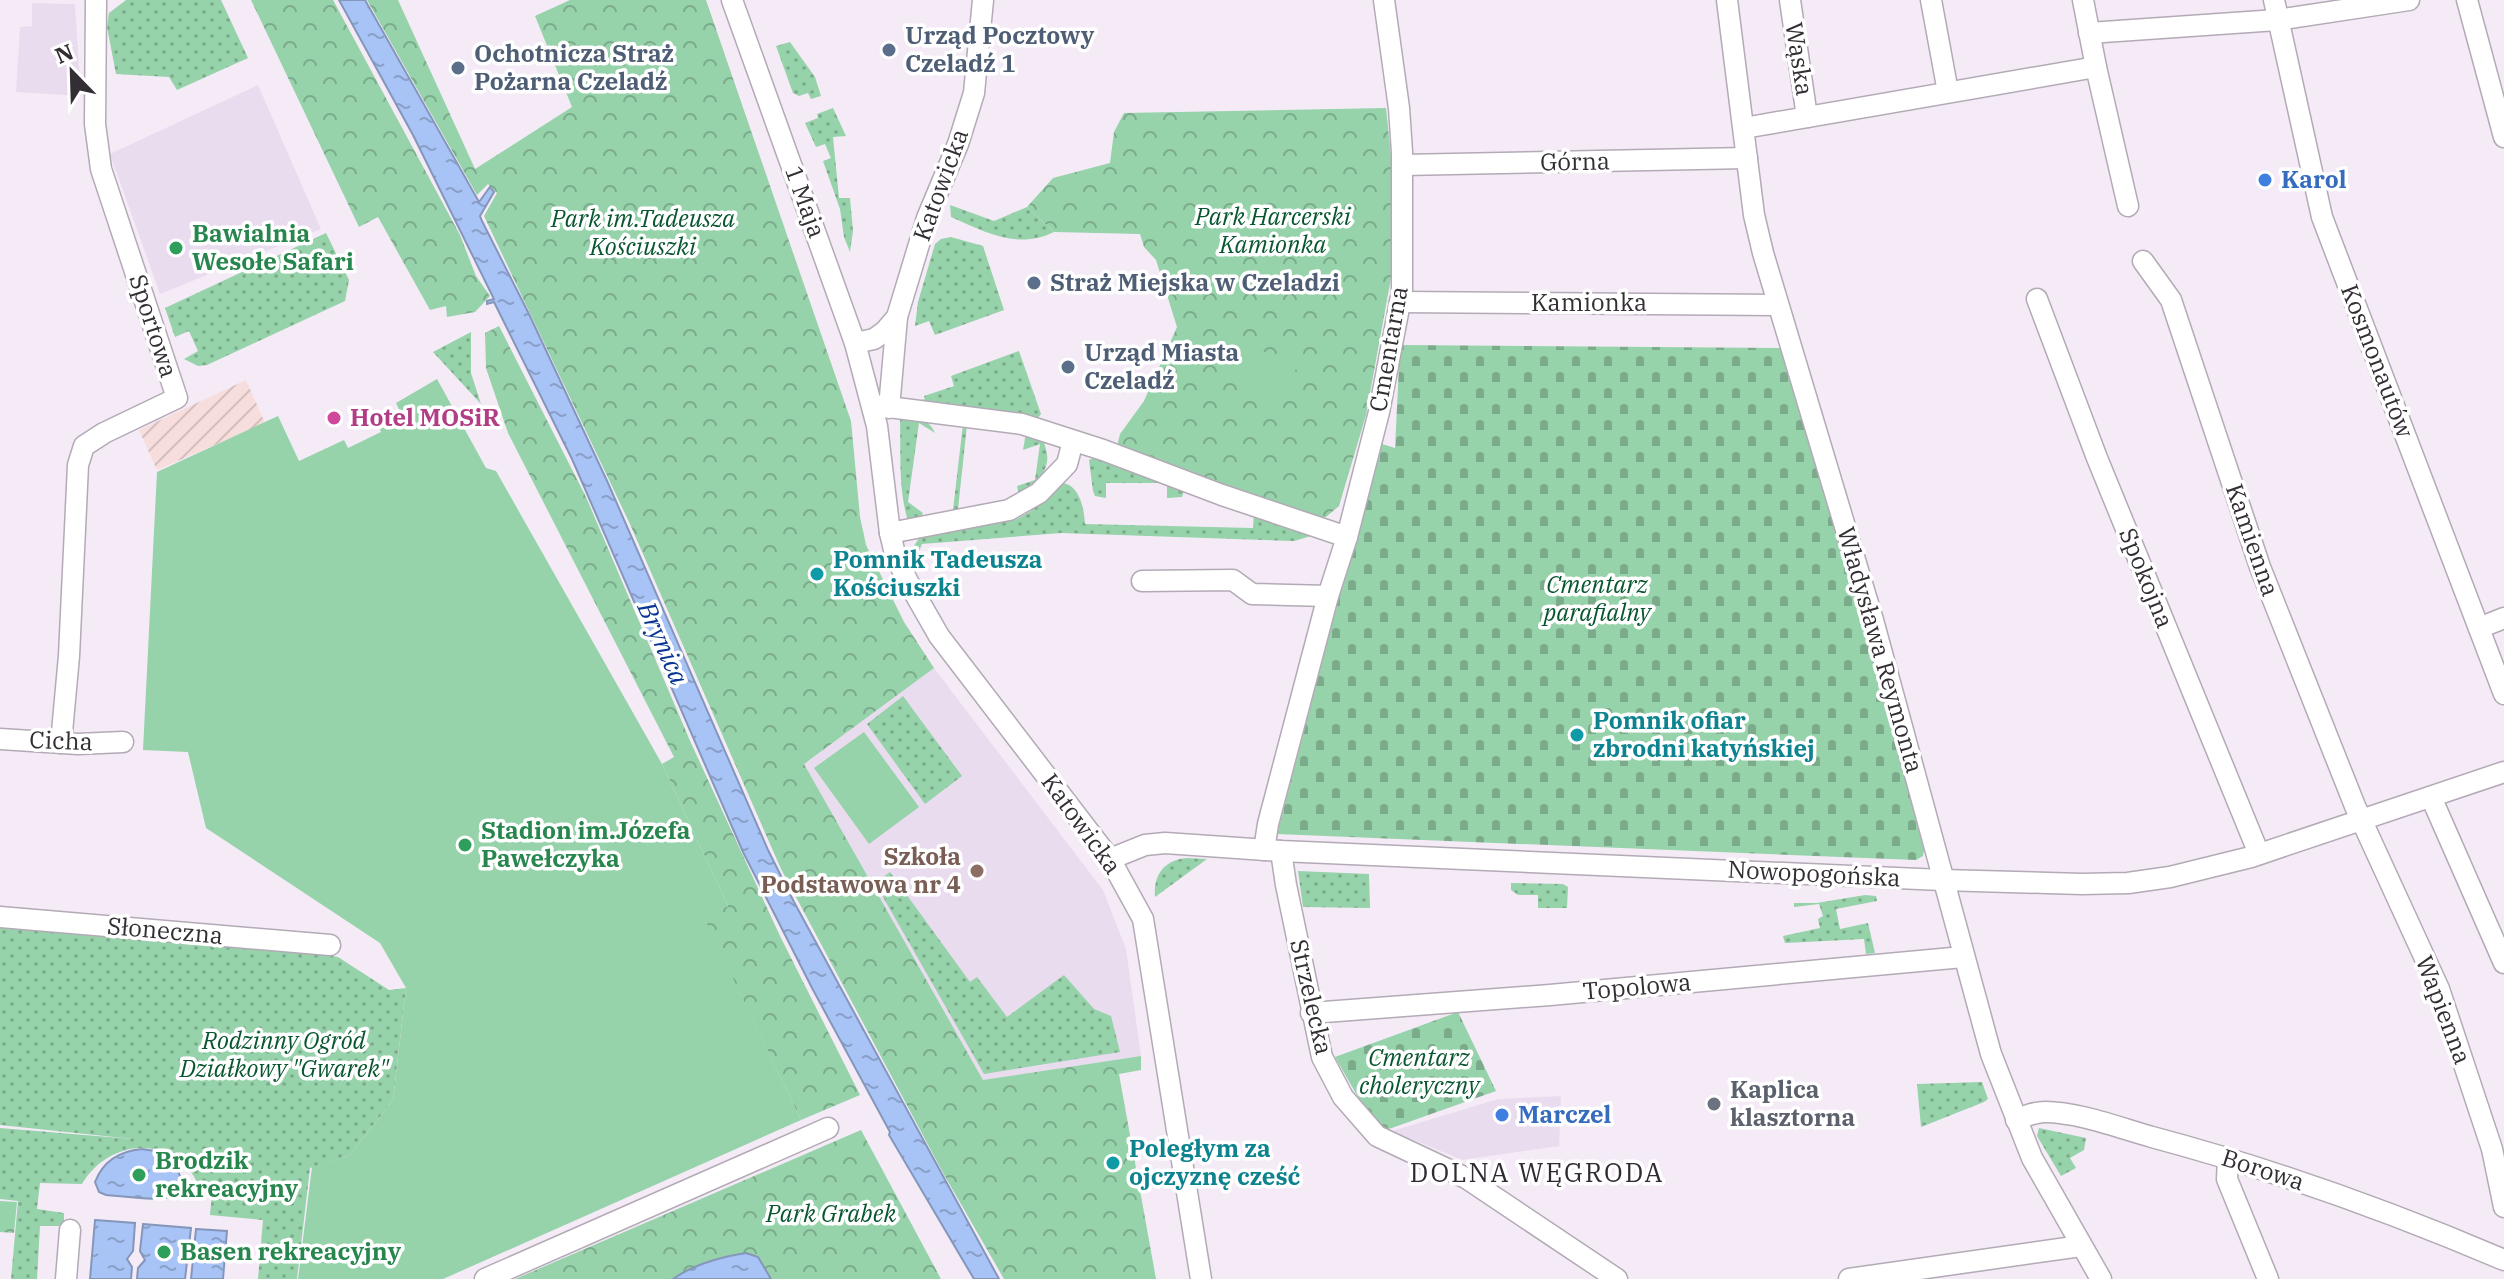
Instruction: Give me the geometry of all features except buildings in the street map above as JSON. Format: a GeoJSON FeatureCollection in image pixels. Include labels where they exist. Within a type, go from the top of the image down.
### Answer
{"type":"FeatureCollection","features":[{"type":"Feature","properties":{"kind":"street","name":"Sportowa"},"geometry":{"type":"LineString","coordinates":[[61,743],[69,656],[78,465],[84,446],[177,398],[101,169],[95,124],[96,0]]}},
{"type":"Feature","properties":{"kind":"street","name":"1 Maja"},"geometry":{"type":"LineString","coordinates":[[732,0],[855,343],[881,406]]}},
{"type":"Feature","properties":{"kind":"street","name":"Cmentarna"},"geometry":{"type":"LineString","coordinates":[[1273,851],[1272,808],[1379,412],[1402,292],[1403,165],[1399,108],[1384,0]]}},
{"type":"Feature","properties":{"kind":"street","name":"Władysława Reymonta"},"geometry":{"type":"LineString","coordinates":[[1727,0],[1754,215],[1873,620],[1991,1054],[2032,1158],[2101,1279]]}},
{"type":"Feature","properties":{"kind":"street","name":"Wąska"},"geometry":{"type":"LineString","coordinates":[[1790,0],[1807,117]]}},
{"type":"Feature","properties":{"kind":"street"},"geometry":{"type":"LineString","coordinates":[[1931,0],[1948,92]]}},
{"type":"Feature","properties":{"kind":"street"},"geometry":{"type":"LineString","coordinates":[[2083,0],[2128,206]]}},
{"type":"Feature","properties":{"kind":"street"},"geometry":{"type":"LineString","coordinates":[[2089,33],[2275,10],[2409,0]]}},
{"type":"Feature","properties":{"kind":"street"},"geometry":{"type":"LineString","coordinates":[[2467,0],[2504,137]]}},
{"type":"Feature","properties":{"kind":"street","name":"Katowicka"},"geometry":{"type":"LineString","coordinates":[[980,2],[974,93],[958,144],[927,218],[897,317],[881,406],[890,533],[895,554],[907,580],[939,636],[1110,859],[1143,919],[1201,1279]]}},
{"type":"Feature","properties":{"kind":"street","name":"Kosmonautów"},"geometry":{"type":"LineString","coordinates":[[2275,10],[2322,217],[2504,694]]}},
{"type":"Feature","properties":{"kind":"street"},"geometry":{"type":"LineString","coordinates":[[1744,128],[2096,67]]}},
{"type":"Feature","properties":{"kind":"street","name":"Górna"},"geometry":{"type":"LineString","coordinates":[[1403,165],[1747,158]]}},
{"type":"Feature","properties":{"kind":"street","name":"Kamienna"},"geometry":{"type":"LineString","coordinates":[[2143,261],[2171,300],[2260,567],[2361,820]]}},
{"type":"Feature","properties":{"kind":"street","name":"Spokojna"},"geometry":{"type":"LineString","coordinates":[[2037,299],[2097,458],[2259,854]]}},
{"type":"Feature","properties":{"kind":"street","name":"Kamionka"},"geometry":{"type":"LineString","coordinates":[[1400,302],[1778,305]]}},
{"type":"Feature","properties":{"kind":"street"},"geometry":{"type":"LineString","coordinates":[[855,343],[874,339],[897,317]]}},
{"type":"Feature","properties":{"kind":"street"},"geometry":{"type":"LineString","coordinates":[[881,406],[1022,424],[1347,537]]}},
{"type":"Feature","properties":{"kind":"street"},"geometry":{"type":"LineString","coordinates":[[890,533],[1009,510],[1039,493],[1067,464],[1073,441]]}},
{"type":"Feature","properties":{"kind":"street"},"geometry":{"type":"LineString","coordinates":[[1142,581],[1233,580],[1252,594],[1328,596]]}},
{"type":"Feature","properties":{"kind":"street"},"geometry":{"type":"LineString","coordinates":[[2479,628],[2504,618]]}},
{"type":"Feature","properties":{"kind":"street","name":"Cicha"},"geometry":{"type":"LineString","coordinates":[[0,739],[61,743],[123,742]]}},
{"type":"Feature","properties":{"kind":"street","name":"Nowopogońska"},"geometry":{"type":"LineString","coordinates":[[1110,859],[1145,845],[1165,843],[1273,851],[1942,880],[2128,883],[2184,874],[2259,854],[2504,772]]}},
{"type":"Feature","properties":{"kind":"street"},"geometry":{"type":"LineString","coordinates":[[2431,797],[2504,963]]}},
{"type":"Feature","properties":{"kind":"street","name":"Wapienna"},"geometry":{"type":"LineString","coordinates":[[2361,820],[2439,989],[2492,1149],[2504,1207]]}},
{"type":"Feature","properties":{"kind":"street","name":"Strzelecka"},"geometry":{"type":"LineString","coordinates":[[1273,851],[1286,885],[1322,1057],[1343,1097],[1377,1136],[1466,1178],[1617,1279]]}},
{"type":"Feature","properties":{"kind":"street","name":"Słoneczna"},"geometry":{"type":"LineString","coordinates":[[0,917],[330,945]]}},
{"type":"Feature","properties":{"kind":"street","name":"Topolowa"},"geometry":{"type":"LineString","coordinates":[[1311,1013],[1963,957]]}},
{"type":"Feature","properties":{"kind":"street","name":"Borowa"},"geometry":{"type":"LineString","coordinates":[[2016,1120],[2032,1113],[2060,1114],[2228,1158],[2418,1223],[2504,1260]]}},
{"type":"Feature","properties":{"kind":"street"},"geometry":{"type":"LineString","coordinates":[[485,1279],[828,1128]]}},
{"type":"Feature","properties":{"kind":"street"},"geometry":{"type":"LineString","coordinates":[[2228,1158],[2227,1179],[2268,1279]]}},
{"type":"Feature","properties":{"kind":"street"},"geometry":{"type":"LineString","coordinates":[[66,1279],[70,1230]]}},
{"type":"Feature","properties":{"kind":"street"},"geometry":{"type":"LineString","coordinates":[[1849,1279],[2081,1246]]}},
{"type":"Feature","properties":{"kind":"shaded area"},"geometry":{"type":"Polygon","coordinates":[[[32,3],[75,4],[81,96],[16,92],[20,27],[32,26],[32,3]]]}},
{"type":"Feature","properties":{"kind":"shaded area"},"geometry":{"type":"Polygon","coordinates":[[[258,85],[321,229],[160,294],[110,154],[258,85]]]}},
{"type":"Feature","properties":{"kind":"shaded area"},"geometry":{"type":"Polygon","coordinates":[[[246,380],[265,423],[157,470],[139,430],[246,380]]]}},
{"type":"Feature","properties":{"kind":"shaded area","name":"Szkoła Podstawowa nr 4"},"geometry":{"type":"Polygon","coordinates":[[[934,668],[1103,890],[1126,949],[1141,1056],[983,1080],[804,764],[934,668]]]}},
{"type":"Feature","properties":{"kind":"shaded area","name":"Marczel"},"geometry":{"type":"Polygon","coordinates":[[[1561,1096],[1559,1146],[1462,1160],[1392,1131],[1498,1099],[1561,1096]]]}},
{"type":"Feature","properties":{"kind":"green space"},"geometry":{"type":"Polygon","coordinates":[[[126,0],[221,0],[248,58],[177,90],[169,77],[116,74],[107,27],[109,13],[126,0]]]}},
{"type":"Feature","properties":{"kind":"green space"},"geometry":{"type":"Polygon","coordinates":[[[251,0],[333,0],[460,235],[476,276],[490,296],[475,312],[447,317],[446,306],[430,310],[378,217],[359,227],[251,0]]]}},
{"type":"Feature","properties":{"kind":"green space","name":"Park im.Tadeusza Kościuszki"},"geometry":{"type":"Polygon","coordinates":[[[367,0],[398,0],[475,169],[572,107],[535,16],[570,0],[706,0],[851,421],[860,517],[866,545],[904,622],[934,668],[804,764],[983,1080],[1141,1056],[1141,1070],[1119,1074],[1156,1279],[1004,1279],[942,1171],[781,869],[629,522],[484,216],[497,193],[488,184],[477,195],[367,0]]]}},
{"type":"Feature","properties":{"kind":"green space"},"geometry":{"type":"Polygon","coordinates":[[[790,42],[815,77],[821,96],[811,99],[808,93],[799,96],[793,93],[776,46],[790,42]]]}},
{"type":"Feature","properties":{"kind":"green space"},"geometry":{"type":"Polygon","coordinates":[[[833,108],[846,136],[833,137],[839,198],[850,198],[853,231],[850,252],[844,237],[840,209],[823,161],[831,158],[825,144],[816,147],[805,123],[833,108]]]}},
{"type":"Feature","properties":{"kind":"green space","name":"Park Harcerski Kamionka"},"geometry":{"type":"Polygon","coordinates":[[[1386,108],[1391,156],[1393,267],[1366,415],[1339,506],[1326,517],[1316,517],[1117,446],[1120,434],[1144,401],[1177,327],[1156,260],[1144,247],[1140,234],[1054,232],[1027,207],[1053,178],[1110,163],[1114,132],[1124,113],[1386,108]]]}},
{"type":"Feature","properties":{"kind":"green space"},"geometry":{"type":"Polygon","coordinates":[[[950,205],[994,221],[1027,207],[1054,232],[1028,239],[1002,237],[951,217],[950,205]]]}},
{"type":"Feature","properties":{"kind":"green space"},"geometry":{"type":"Polygon","coordinates":[[[326,233],[349,280],[345,301],[207,365],[198,366],[184,359],[198,351],[189,331],[175,337],[165,308],[326,233]]]}},
{"type":"Feature","properties":{"kind":"green space"},"geometry":{"type":"Polygon","coordinates":[[[951,237],[983,246],[1004,310],[935,335],[929,321],[915,326],[918,302],[935,244],[951,237]]]}},
{"type":"Feature","properties":{"kind":"green space"},"geometry":{"type":"Polygon","coordinates":[[[499,326],[586,497],[691,743],[780,936],[860,1095],[801,1120],[703,917],[728,906],[662,764],[674,757],[508,433],[486,368],[485,333],[499,326]]]}},
{"type":"Feature","properties":{"kind":"green space"},"geometry":{"type":"Polygon","coordinates":[[[471,332],[471,373],[481,404],[433,352],[471,332]]]}},
{"type":"Feature","properties":{"kind":"green space"},"geometry":{"type":"Polygon","coordinates":[[[1239,345],[1298,361],[1288,398],[1230,382],[1239,345]]]}},
{"type":"Feature","properties":{"kind":"green space","name":"Cmentarz parafialny"},"geometry":{"type":"Polygon","coordinates":[[[1400,345],[1784,348],[1864,625],[1924,850],[1923,856],[1916,860],[1277,834],[1382,444],[1395,448],[1400,345]]]}},
{"type":"Feature","properties":{"kind":"green space"},"geometry":{"type":"Polygon","coordinates":[[[1019,351],[1041,414],[1038,418],[915,402],[954,386],[951,376],[1019,351]]]}},
{"type":"Feature","properties":{"kind":"green space","name":"Stadion im.Józefa Pawełczyka"},"geometry":{"type":"Polygon","coordinates":[[[437,379],[486,468],[496,471],[662,764],[728,906],[704,918],[801,1120],[443,1279],[298,1279],[312,1167],[350,1155],[393,1100],[406,988],[380,943],[206,828],[188,752],[143,750],[157,472],[278,416],[299,461],[344,440],[348,448],[403,418],[396,403],[437,379]]]}},
{"type":"Feature","properties":{"kind":"green space"},"geometry":{"type":"Polygon","coordinates":[[[906,418],[927,422],[935,433],[919,423],[908,502],[923,513],[921,517],[908,521],[900,458],[900,420],[906,418]]]}},
{"type":"Feature","properties":{"kind":"green space"},"geometry":{"type":"Polygon","coordinates":[[[963,424],[967,425],[958,509],[953,510],[963,424]]]}},
{"type":"Feature","properties":{"kind":"green space"},"geometry":{"type":"Polygon","coordinates":[[[1026,433],[1043,437],[1047,462],[1036,485],[1019,495],[1017,486],[1035,480],[1040,444],[1023,450],[1026,433]]]}},
{"type":"Feature","properties":{"kind":"green space"},"geometry":{"type":"Polygon","coordinates":[[[1096,456],[1185,488],[1182,497],[1167,498],[1167,485],[1159,483],[1106,483],[1106,498],[1095,496],[1089,460],[1096,456]]]}},
{"type":"Feature","properties":{"kind":"green space"},"geometry":{"type":"Polygon","coordinates":[[[1060,483],[1067,484],[1076,492],[1082,504],[1085,524],[1253,528],[1254,512],[1318,534],[1294,541],[1061,533],[922,544],[918,554],[914,546],[919,538],[1017,519],[1031,511],[1060,483]]]}},
{"type":"Feature","properties":{"kind":"green space"},"geometry":{"type":"Polygon","coordinates":[[[903,696],[962,776],[925,804],[867,724],[903,696]]]}},
{"type":"Feature","properties":{"kind":"green space"},"geometry":{"type":"Polygon","coordinates":[[[864,732],[919,807],[869,844],[814,768],[864,732]]]}},
{"type":"Feature","properties":{"kind":"green space"},"geometry":{"type":"Polygon","coordinates":[[[1187,858],[1207,859],[1155,897],[1158,876],[1166,865],[1187,858]]]}},
{"type":"Feature","properties":{"kind":"green space"},"geometry":{"type":"Polygon","coordinates":[[[1298,871],[1369,874],[1370,908],[1303,907],[1298,871]]]}},
{"type":"Feature","properties":{"kind":"green space"},"geometry":{"type":"Polygon","coordinates":[[[890,872],[970,982],[977,977],[1007,1017],[1064,975],[1094,1009],[1111,1016],[1120,1052],[984,1074],[875,883],[890,872]]]}},
{"type":"Feature","properties":{"kind":"green space"},"geometry":{"type":"Polygon","coordinates":[[[1511,883],[1563,884],[1568,887],[1567,908],[1538,908],[1538,895],[1518,895],[1511,890],[1511,883]]]}},
{"type":"Feature","properties":{"kind":"green space"},"geometry":{"type":"Polygon","coordinates":[[[1876,896],[1877,901],[1836,909],[1840,929],[1868,923],[1875,953],[1866,954],[1864,939],[1785,943],[1783,936],[1820,928],[1818,919],[1823,916],[1819,904],[1794,907],[1794,903],[1817,903],[1876,896]]]}},
{"type":"Feature","properties":{"kind":"green space","name":"Rodzinny Ogród Działkowy \"Gwarek\""},"geometry":{"type":"Polygon","coordinates":[[[0,926],[273,947],[338,957],[389,990],[406,988],[393,1100],[350,1155],[310,1168],[297,1279],[258,1279],[263,1220],[210,1215],[212,1193],[202,1192],[191,1172],[176,1159],[147,1148],[132,1149],[104,1160],[82,1184],[40,1183],[37,1209],[64,1213],[64,1226],[40,1226],[37,1279],[11,1279],[18,1201],[0,1199],[0,1128],[133,1139],[0,1125],[0,926]]]}},
{"type":"Feature","properties":{"kind":"green space","name":"Cmentarz choleryczny"},"geometry":{"type":"Polygon","coordinates":[[[1458,1012],[1496,1091],[1386,1130],[1366,1111],[1335,1057],[1458,1012]]]}},
{"type":"Feature","properties":{"kind":"green space"},"geometry":{"type":"Polygon","coordinates":[[[1982,1082],[1988,1099],[1984,1102],[1921,1127],[1917,1084],[1982,1082]]]}},
{"type":"Feature","properties":{"kind":"green space"},"geometry":{"type":"Polygon","coordinates":[[[2039,1128],[2086,1138],[2084,1150],[2070,1158],[2076,1168],[2061,1176],[2037,1136],[2039,1128]]]}},
{"type":"Feature","properties":{"kind":"green space","name":"Park Grabek"},"geometry":{"type":"Polygon","coordinates":[[[861,1130],[941,1279],[515,1279],[861,1130]]]}},
{"type":"Feature","properties":{"kind":"green space"},"geometry":{"type":"Polygon","coordinates":[[[0,1201],[17,1202],[14,1233],[0,1232],[0,1201]]]}},
{"type":"Feature","properties":{"kind":"water","name":"Brynica"},"geometry":{"type":"Polygon","coordinates":[[[339,0],[365,0],[479,202],[490,187],[494,192],[480,216],[482,221],[608,483],[768,850],[999,1279],[974,1279],[889,1135],[812,988],[743,852],[572,459],[494,302],[487,304],[487,301],[494,299],[413,135],[339,0]]]}},
{"type":"Feature","properties":{"kind":"water","name":"Brodzik rekreacyjny"},"geometry":{"type":"Polygon","coordinates":[[[142,1149],[161,1152],[176,1161],[180,1177],[178,1186],[170,1196],[154,1199],[99,1192],[95,1182],[108,1163],[126,1152],[142,1149]]]}},
{"type":"Feature","properties":{"kind":"water"},"geometry":{"type":"Polygon","coordinates":[[[95,1220],[135,1223],[133,1251],[127,1259],[132,1267],[131,1279],[90,1279],[95,1220]]]}},
{"type":"Feature","properties":{"kind":"water","name":"Basen rekreacyjny"},"geometry":{"type":"Polygon","coordinates":[[[143,1224],[191,1228],[185,1279],[137,1279],[138,1268],[145,1260],[140,1251],[143,1224]]]}},
{"type":"Feature","properties":{"kind":"water"},"geometry":{"type":"Polygon","coordinates":[[[196,1229],[227,1231],[223,1279],[191,1279],[196,1229]]]}},
{"type":"Feature","properties":{"kind":"water"},"geometry":{"type":"Polygon","coordinates":[[[746,1253],[758,1257],[771,1279],[673,1279],[708,1262],[746,1253]]]}},
{"type":"Feature","properties":{"kind":"place","name":"Urząd Pocztowy Czeladź 1"},"geometry":{"type":"Point","coordinates":[889,50]}},
{"type":"Feature","properties":{"kind":"place","name":"Ochotnicza Straż Pożarna Czeladź"},"geometry":{"type":"Point","coordinates":[458,68]}},
{"type":"Feature","properties":{"kind":"place","name":"Karol"},"geometry":{"type":"Point","coordinates":[2265,180]}},
{"type":"Feature","properties":{"kind":"place","name":"Bawialnia Wesołe Safari"},"geometry":{"type":"Point","coordinates":[176,248]}},
{"type":"Feature","properties":{"kind":"place","name":"Straż Miejska w Czeladzi"},"geometry":{"type":"Point","coordinates":[1034,283]}},
{"type":"Feature","properties":{"kind":"place","name":"Urząd Miasta Czeladź"},"geometry":{"type":"Point","coordinates":[1068,367]}},
{"type":"Feature","properties":{"kind":"place","name":"Hotel MOSiR"},"geometry":{"type":"Point","coordinates":[334,418]}},
{"type":"Feature","properties":{"kind":"place","name":"Pomnik Tadeusza Kościuszki"},"geometry":{"type":"Point","coordinates":[817,574]}},
{"type":"Feature","properties":{"kind":"place","name":"Pomnik ofiar zbrodni katyńskiej"},"geometry":{"type":"Point","coordinates":[1577,735]}},
{"type":"Feature","properties":{"kind":"place","name":"Stadion im.Józefa Pawełczyka"},"geometry":{"type":"Point","coordinates":[465,845]}},
{"type":"Feature","properties":{"kind":"place","name":"Szkoła Podstawowa nr 4"},"geometry":{"type":"Point","coordinates":[977,871]}},
{"type":"Feature","properties":{"kind":"place","name":"Kaplica klasztorna"},"geometry":{"type":"Point","coordinates":[1714,1104]}},
{"type":"Feature","properties":{"kind":"place","name":"Marczel"},"geometry":{"type":"Point","coordinates":[1502,1115]}},
{"type":"Feature","properties":{"kind":"place","name":"Poległym za ojczyznę cześć"},"geometry":{"type":"Point","coordinates":[1113,1163]}},
{"type":"Feature","properties":{"kind":"place","name":"Brodzik rekreacyjny"},"geometry":{"type":"Point","coordinates":[139,1175]}},
{"type":"Feature","properties":{"kind":"place","name":"Basen rekreacyjny"},"geometry":{"type":"Point","coordinates":[164,1252]}},
{"type":"Feature","properties":{"kind":"district","name":"DOLNA WĘGRODA"},"geometry":{"type":"Point","coordinates":[1537,1173]}}]}
